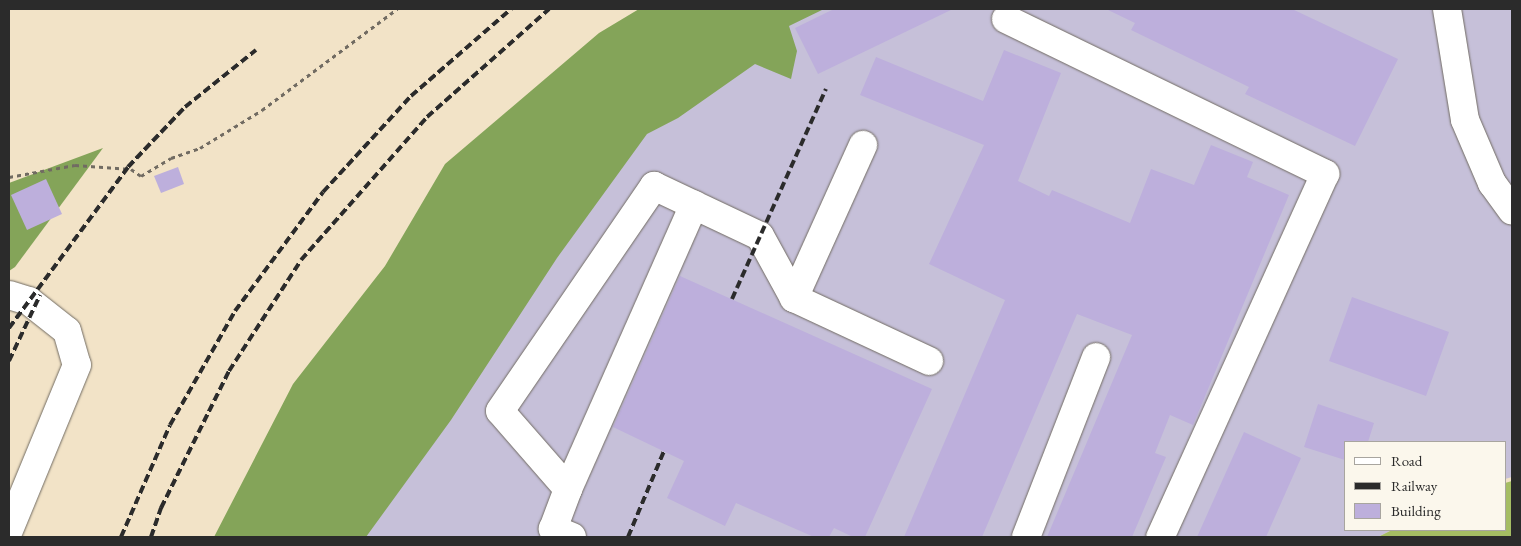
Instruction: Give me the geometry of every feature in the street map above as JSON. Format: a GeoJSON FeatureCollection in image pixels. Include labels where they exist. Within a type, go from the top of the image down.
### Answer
{"type":"FeatureCollection","features":[{"type":"Feature","properties":{"kind":"lane"},"geometry":{"type":"LineString","coordinates":[[1447,9],[1465,120],[1492,183],[1512,212]]}},
{"type":"Feature","properties":{"kind":"lane"},"geometry":{"type":"LineString","coordinates":[[1006,19],[1325,174],[1160,537]]}},
{"type":"Feature","properties":{"kind":"lane"},"geometry":{"type":"LineString","coordinates":[[794,298],[863,145]]}},
{"type":"Feature","properties":{"kind":"lane"},"geometry":{"type":"LineString","coordinates":[[568,489],[500,411],[654,186],[760,236],[794,298],[929,361]]}},
{"type":"Feature","properties":{"kind":"lane"},"geometry":{"type":"LineString","coordinates":[[572,537],[553,529],[568,489],[694,205]]}},
{"type":"Feature","properties":{"kind":"lane"},"geometry":{"type":"LineString","coordinates":[[9,295],[29,301],[68,331],[77,366],[9,530]]}},
{"type":"Feature","properties":{"kind":"lane"},"geometry":{"type":"LineString","coordinates":[[1026,537],[1096,357]]}},
{"type":"Feature","properties":{"kind":"path"},"geometry":{"type":"LineString","coordinates":[[9,177],[75,165],[131,169],[141,176],[171,158],[200,148],[262,110],[397,9]]}},
{"type":"Feature","properties":{"kind":"shaded area"},"geometry":{"type":"Polygon","coordinates":[[[768,9],[1512,9],[1512,477],[1506,479],[1506,441],[1344,441],[1344,531],[1390,531],[1378,537],[281,537],[542,144],[768,9]]]}},
{"type":"Feature","properties":{"kind":"green space"},"geometry":{"type":"Polygon","coordinates":[[[639,9],[824,9],[789,26],[797,51],[791,79],[755,64],[678,118],[647,134],[557,258],[451,420],[366,537],[214,537],[293,384],[385,266],[445,164],[599,33],[639,9]]]}},
{"type":"Feature","properties":{"kind":"green space"},"geometry":{"type":"Polygon","coordinates":[[[103,148],[15,267],[9,271],[9,183],[103,148]]]}},
{"type":"Feature","properties":{"kind":"green space"},"geometry":{"type":"Polygon","coordinates":[[[1512,481],[1512,537],[1378,537],[1390,531],[1506,531],[1506,483],[1512,481]]]}},
{"type":"Feature","properties":{"kind":"building"},"geometry":{"type":"Polygon","coordinates":[[[834,9],[953,9],[818,74],[795,28],[834,9]]]}},
{"type":"Feature","properties":{"kind":"building"},"geometry":{"type":"Polygon","coordinates":[[[1106,9],[1292,9],[1398,59],[1355,146],[1245,94],[1249,87],[1131,30],[1135,23],[1106,9]]]}},
{"type":"Feature","properties":{"kind":"building"},"geometry":{"type":"Polygon","coordinates":[[[1004,50],[1061,73],[1018,181],[1049,196],[1052,190],[1130,223],[1151,169],[1194,185],[1211,145],[1253,162],[1247,177],[1289,195],[1193,425],[1170,415],[1155,453],[1166,457],[1132,537],[1047,537],[1132,335],[1077,314],[982,537],[904,537],[1005,300],[929,264],[984,145],[860,95],[876,57],[983,101],[1004,50]]]}},
{"type":"Feature","properties":{"kind":"building"},"geometry":{"type":"Polygon","coordinates":[[[178,167],[184,184],[161,193],[154,176],[178,167]]]}},
{"type":"Feature","properties":{"kind":"building"},"geometry":{"type":"Polygon","coordinates":[[[46,179],[62,214],[27,230],[11,195],[46,179]]]}},
{"type":"Feature","properties":{"kind":"building"},"geometry":{"type":"Polygon","coordinates":[[[680,276],[932,389],[865,537],[853,537],[834,528],[829,537],[814,537],[736,503],[725,526],[667,498],[684,461],[613,427],[680,276]]]}},
{"type":"Feature","properties":{"kind":"building"},"geometry":{"type":"Polygon","coordinates":[[[1352,297],[1449,332],[1426,396],[1329,361],[1352,297]]]}},
{"type":"Feature","properties":{"kind":"building"},"geometry":{"type":"Polygon","coordinates":[[[1318,404],[1374,423],[1368,441],[1344,441],[1344,460],[1304,447],[1318,404]]]}},
{"type":"Feature","properties":{"kind":"building"},"geometry":{"type":"Polygon","coordinates":[[[1244,432],[1301,458],[1266,537],[1197,537],[1244,432]]]}},
{"type":"Feature","properties":{"kind":"railway"},"geometry":{"type":"LineString","coordinates":[[121,537],[170,425],[235,311],[323,192],[411,96],[511,9]]}},
{"type":"Feature","properties":{"kind":"railway"},"geometry":{"type":"LineString","coordinates":[[151,537],[161,508],[229,371],[301,260],[427,117],[549,9]]}},
{"type":"Feature","properties":{"kind":"railway"},"geometry":{"type":"LineString","coordinates":[[9,328],[128,167],[185,107],[256,50]]}},
{"type":"Feature","properties":{"kind":"railway"},"geometry":{"type":"LineString","coordinates":[[732,299],[826,89]]}},
{"type":"Feature","properties":{"kind":"railway"},"geometry":{"type":"LineString","coordinates":[[9,361],[40,295]]}},
{"type":"Feature","properties":{"kind":"railway"},"geometry":{"type":"LineString","coordinates":[[628,537],[664,451]]}}]}
